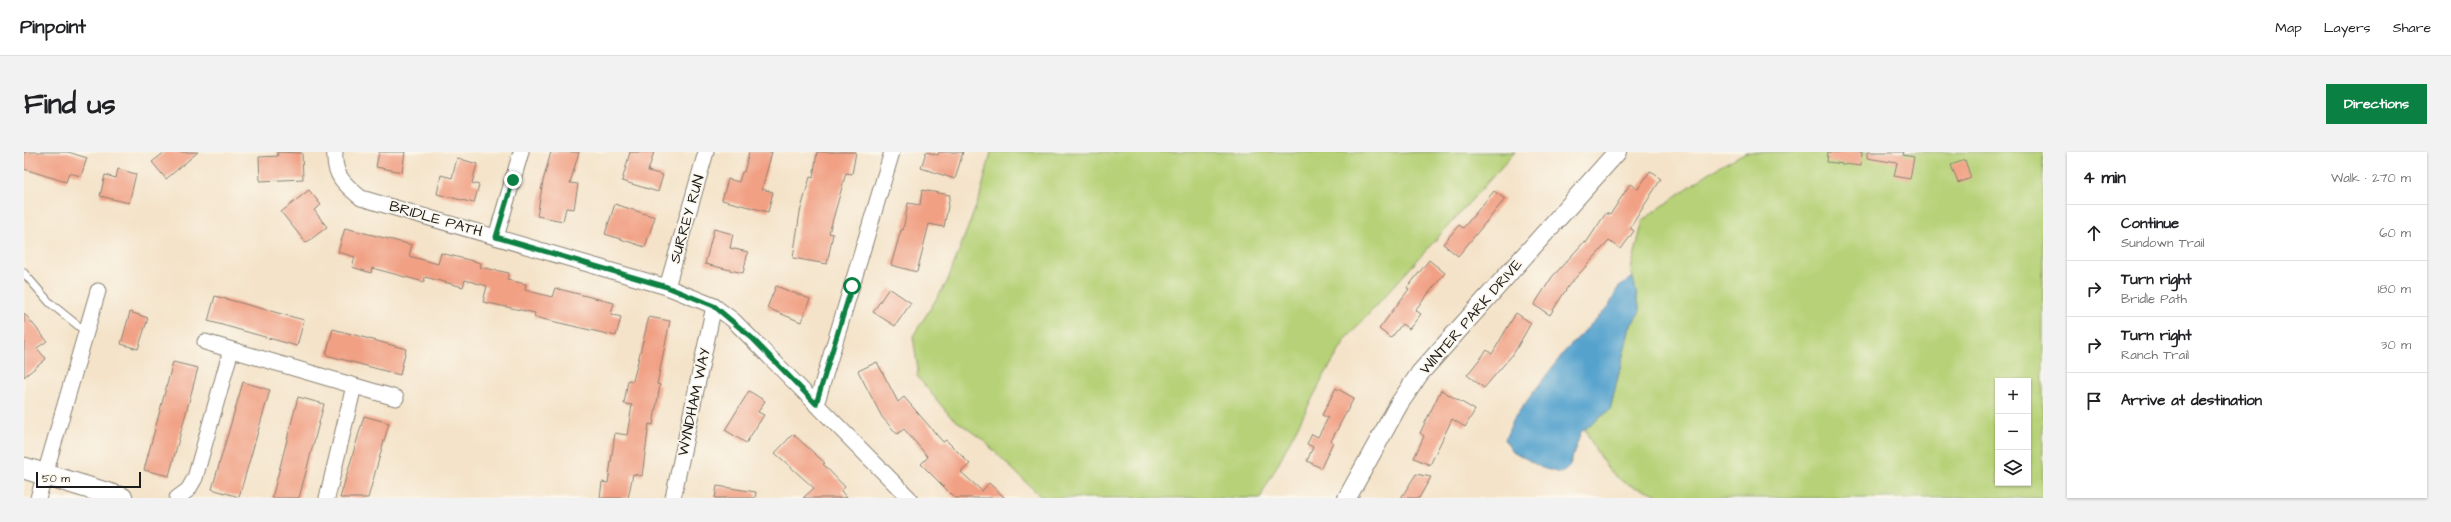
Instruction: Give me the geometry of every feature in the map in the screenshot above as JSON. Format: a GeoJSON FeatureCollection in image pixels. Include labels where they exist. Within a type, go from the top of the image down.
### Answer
{"type":"FeatureCollection","features":[{"type":"Feature","properties":{"kind":"main road"},"geometry":{"type":"LineString","coordinates":[[24,468],[122,498]]}},
{"type":"Feature","properties":{"kind":"street","name":"BRIDLE PATH"},"geometry":{"type":"LineString","coordinates":[[335,152],[334,160],[338,177],[361,198],[667,287],[714,306],[752,338],[909,498]]}},
{"type":"Feature","properties":{"kind":"street"},"geometry":{"type":"LineString","coordinates":[[496,237],[521,152]]}},
{"type":"Feature","properties":{"kind":"street","name":"SURREY RUN"},"geometry":{"type":"LineString","coordinates":[[667,287],[706,152]]}},
{"type":"Feature","properties":{"kind":"street"},"geometry":{"type":"LineString","coordinates":[[816,404],[892,152]]}},
{"type":"Feature","properties":{"kind":"street","name":"WINTER PARK DRIVE"},"geometry":{"type":"LineString","coordinates":[[1347,498],[1399,404],[1420,373],[1617,152]]}},
{"type":"Feature","properties":{"kind":"street"},"geometry":{"type":"LineString","coordinates":[[38,498],[98,291]]}},
{"type":"Feature","properties":{"kind":"street","name":"WYNDHAM WAY"},"geometry":{"type":"LineString","coordinates":[[674,498],[714,306]]}},
{"type":"Feature","properties":{"kind":"street"},"geometry":{"type":"LineString","coordinates":[[205,342],[396,398]]}},
{"type":"Feature","properties":{"kind":"street"},"geometry":{"type":"LineString","coordinates":[[177,498],[188,490],[195,478],[231,350]]}},
{"type":"Feature","properties":{"kind":"street"},"geometry":{"type":"LineString","coordinates":[[327,498],[354,386]]}},
{"type":"Feature","properties":{"kind":"lane"},"geometry":{"type":"LineString","coordinates":[[24,273],[50,303],[86,332]]}},
{"type":"Feature","properties":{"kind":"green space"},"geometry":{"type":"Polygon","coordinates":[[[991,152],[1515,152],[1347,338],[1324,376],[1260,498],[1042,498],[983,440],[950,416],[917,376],[918,370],[913,336],[947,282],[980,196],[991,152]]]}},
{"type":"Feature","properties":{"kind":"green space"},"geometry":{"type":"Polygon","coordinates":[[[1746,152],[2043,152],[2043,498],[1660,498],[1654,493],[1636,488],[1624,482],[1609,470],[1603,462],[1585,429],[1610,410],[1630,327],[1640,311],[1631,269],[1643,220],[1710,172],[1746,152]]]}},
{"type":"Feature","properties":{"kind":"water"},"geometry":{"type":"Polygon","coordinates":[[[1633,277],[1640,311],[1630,327],[1610,410],[1581,432],[1569,467],[1560,473],[1542,468],[1511,450],[1505,439],[1514,418],[1564,352],[1609,306],[1618,288],[1633,277]]]}},
{"type":"Feature","properties":{"kind":"building"},"geometry":{"type":"Polygon","coordinates":[[[24,152],[68,152],[87,158],[81,176],[69,173],[66,182],[24,169],[24,152]]]}},
{"type":"Feature","properties":{"kind":"building"},"geometry":{"type":"Polygon","coordinates":[[[165,152],[198,152],[166,179],[152,162],[165,152]]]}},
{"type":"Feature","properties":{"kind":"building"},"geometry":{"type":"Polygon","coordinates":[[[277,152],[302,153],[303,179],[260,181],[259,157],[278,156],[277,152]]]}},
{"type":"Feature","properties":{"kind":"building"},"geometry":{"type":"Polygon","coordinates":[[[379,152],[405,152],[402,172],[376,167],[379,152]]]}},
{"type":"Feature","properties":{"kind":"building"},"geometry":{"type":"Polygon","coordinates":[[[551,152],[579,152],[570,183],[578,184],[574,209],[566,208],[563,221],[537,216],[543,181],[551,152]]]}},
{"type":"Feature","properties":{"kind":"building"},"geometry":{"type":"Polygon","coordinates":[[[630,152],[654,152],[648,171],[663,175],[658,192],[622,181],[630,152]]]}},
{"type":"Feature","properties":{"kind":"building"},"geometry":{"type":"Polygon","coordinates":[[[749,152],[772,152],[762,189],[773,192],[768,212],[722,200],[728,179],[739,182],[742,172],[744,172],[749,152]]]}},
{"type":"Feature","properties":{"kind":"building"},"geometry":{"type":"Polygon","coordinates":[[[817,152],[856,152],[852,174],[846,173],[829,233],[833,234],[827,264],[793,258],[800,212],[810,177],[813,178],[817,152]]]}},
{"type":"Feature","properties":{"kind":"building"},"geometry":{"type":"Polygon","coordinates":[[[926,152],[938,155],[939,152],[963,152],[955,179],[921,168],[926,152]]]}},
{"type":"Feature","properties":{"kind":"building"},"geometry":{"type":"Polygon","coordinates":[[[1828,152],[1862,152],[1861,166],[1827,162],[1828,152]]]}},
{"type":"Feature","properties":{"kind":"building"},"geometry":{"type":"Polygon","coordinates":[[[1867,152],[1904,152],[1903,155],[1914,157],[1910,179],[1894,176],[1897,163],[1867,158],[1867,152]]]}},
{"type":"Feature","properties":{"kind":"building"},"geometry":{"type":"Polygon","coordinates":[[[457,158],[477,164],[472,183],[479,185],[474,203],[437,194],[441,175],[452,178],[457,158]]]}},
{"type":"Feature","properties":{"kind":"building"},"geometry":{"type":"Polygon","coordinates":[[[1965,160],[1971,178],[1958,183],[1951,165],[1965,160]]]}},
{"type":"Feature","properties":{"kind":"building"},"geometry":{"type":"Polygon","coordinates":[[[118,169],[136,174],[129,203],[100,196],[105,175],[116,178],[118,169]]]}},
{"type":"Feature","properties":{"kind":"building"},"geometry":{"type":"Polygon","coordinates":[[[1650,171],[1661,179],[1630,228],[1634,231],[1621,249],[1609,241],[1569,285],[1550,315],[1534,305],[1552,277],[1584,242],[1586,243],[1606,213],[1610,215],[1630,184],[1638,189],[1650,171]]]}},
{"type":"Feature","properties":{"kind":"building"},"geometry":{"type":"Polygon","coordinates":[[[309,190],[321,205],[314,210],[327,227],[306,243],[281,212],[309,190]]]}},
{"type":"Feature","properties":{"kind":"building"},"geometry":{"type":"Polygon","coordinates":[[[922,190],[950,195],[944,227],[929,224],[917,272],[891,265],[901,230],[903,230],[908,203],[920,205],[922,190]]]}},
{"type":"Feature","properties":{"kind":"building"},"geometry":{"type":"Polygon","coordinates":[[[1494,191],[1505,199],[1458,256],[1443,244],[1459,225],[1463,228],[1494,191]]]}},
{"type":"Feature","properties":{"kind":"building"},"geometry":{"type":"Polygon","coordinates":[[[615,204],[655,217],[645,247],[605,234],[615,204]]]}},
{"type":"Feature","properties":{"kind":"building"},"geometry":{"type":"Polygon","coordinates":[[[345,228],[412,245],[409,256],[438,264],[441,253],[481,263],[480,267],[509,273],[507,280],[526,284],[525,290],[552,297],[555,288],[614,303],[611,314],[621,317],[616,336],[534,317],[535,313],[483,302],[487,286],[465,280],[463,287],[425,277],[424,282],[372,268],[371,273],[352,267],[355,257],[338,252],[345,228]]]}},
{"type":"Feature","properties":{"kind":"building"},"geometry":{"type":"Polygon","coordinates":[[[714,229],[733,234],[730,248],[748,252],[743,273],[705,264],[714,229]]]}},
{"type":"Feature","properties":{"kind":"building"},"geometry":{"type":"Polygon","coordinates":[[[1429,260],[1445,273],[1415,310],[1421,314],[1409,329],[1402,324],[1391,338],[1379,329],[1409,289],[1407,288],[1429,260]]]}},
{"type":"Feature","properties":{"kind":"building"},"geometry":{"type":"Polygon","coordinates":[[[776,286],[810,299],[801,322],[767,308],[776,286]]]}},
{"type":"Feature","properties":{"kind":"building"},"geometry":{"type":"Polygon","coordinates":[[[889,288],[911,303],[895,326],[873,312],[889,288]]]}},
{"type":"Feature","properties":{"kind":"building"},"geometry":{"type":"Polygon","coordinates":[[[215,296],[304,320],[297,346],[208,321],[215,296]]]}},
{"type":"Feature","properties":{"kind":"building"},"geometry":{"type":"Polygon","coordinates":[[[130,312],[148,318],[138,349],[121,344],[130,312]]]}},
{"type":"Feature","properties":{"kind":"building"},"geometry":{"type":"Polygon","coordinates":[[[24,313],[47,341],[37,348],[46,359],[24,377],[24,313]]]}},
{"type":"Feature","properties":{"kind":"building"},"geometry":{"type":"Polygon","coordinates":[[[1516,313],[1531,323],[1514,353],[1484,388],[1467,375],[1487,350],[1492,354],[1516,313]]]}},
{"type":"Feature","properties":{"kind":"building"},"geometry":{"type":"Polygon","coordinates":[[[649,317],[670,321],[657,384],[660,385],[653,425],[649,424],[642,476],[633,474],[628,498],[600,498],[602,482],[608,483],[615,433],[627,435],[632,405],[624,404],[628,380],[633,381],[649,317]]]}},
{"type":"Feature","properties":{"kind":"building"},"geometry":{"type":"Polygon","coordinates":[[[333,329],[406,349],[400,375],[326,355],[333,329]]]}},
{"type":"Feature","properties":{"kind":"building"},"geometry":{"type":"Polygon","coordinates":[[[173,362],[198,368],[169,476],[144,470],[173,362]]]}},
{"type":"Feature","properties":{"kind":"building"},"geometry":{"type":"Polygon","coordinates":[[[877,362],[898,402],[904,397],[943,442],[946,440],[970,464],[961,472],[982,491],[989,483],[1005,498],[955,498],[921,464],[928,457],[904,429],[897,434],[882,417],[858,371],[877,362]]]}},
{"type":"Feature","properties":{"kind":"building"},"geometry":{"type":"Polygon","coordinates":[[[243,382],[270,390],[239,497],[212,489],[243,382]]]}},
{"type":"Feature","properties":{"kind":"building"},"geometry":{"type":"Polygon","coordinates":[[[1336,388],[1354,398],[1331,441],[1333,442],[1321,468],[1307,461],[1313,447],[1307,444],[1312,434],[1318,437],[1328,418],[1322,415],[1336,388]]]}},
{"type":"Feature","properties":{"kind":"building"},"geometry":{"type":"Polygon","coordinates":[[[1441,390],[1475,410],[1465,427],[1452,419],[1430,465],[1414,458],[1424,436],[1420,433],[1441,390]]]}},
{"type":"Feature","properties":{"kind":"building"},"geometry":{"type":"Polygon","coordinates":[[[749,391],[765,401],[758,412],[764,415],[746,443],[725,430],[749,391]]]}},
{"type":"Feature","properties":{"kind":"building"},"geometry":{"type":"Polygon","coordinates":[[[298,397],[324,404],[299,498],[272,498],[298,397]]]}},
{"type":"Feature","properties":{"kind":"building"},"geometry":{"type":"Polygon","coordinates":[[[364,416],[389,423],[368,498],[340,498],[364,416]]]}},
{"type":"Feature","properties":{"kind":"building"},"geometry":{"type":"Polygon","coordinates":[[[793,434],[825,463],[823,464],[845,487],[841,491],[847,498],[803,498],[814,488],[775,453],[793,434]]]}},
{"type":"Feature","properties":{"kind":"building"},"geometry":{"type":"Polygon","coordinates":[[[1416,474],[1431,477],[1419,498],[1401,498],[1416,474]]]}},
{"type":"Feature","properties":{"kind":"building"},"geometry":{"type":"Polygon","coordinates":[[[717,486],[756,492],[755,498],[715,498],[717,486]]]}},
{"type":"Feature","properties":{"kind":"route"},"geometry":{"type":"LineString","coordinates":[[513,180],[496,237],[667,287],[693,296],[714,306],[733,320],[752,338],[816,404],[852,286]]}}]}
